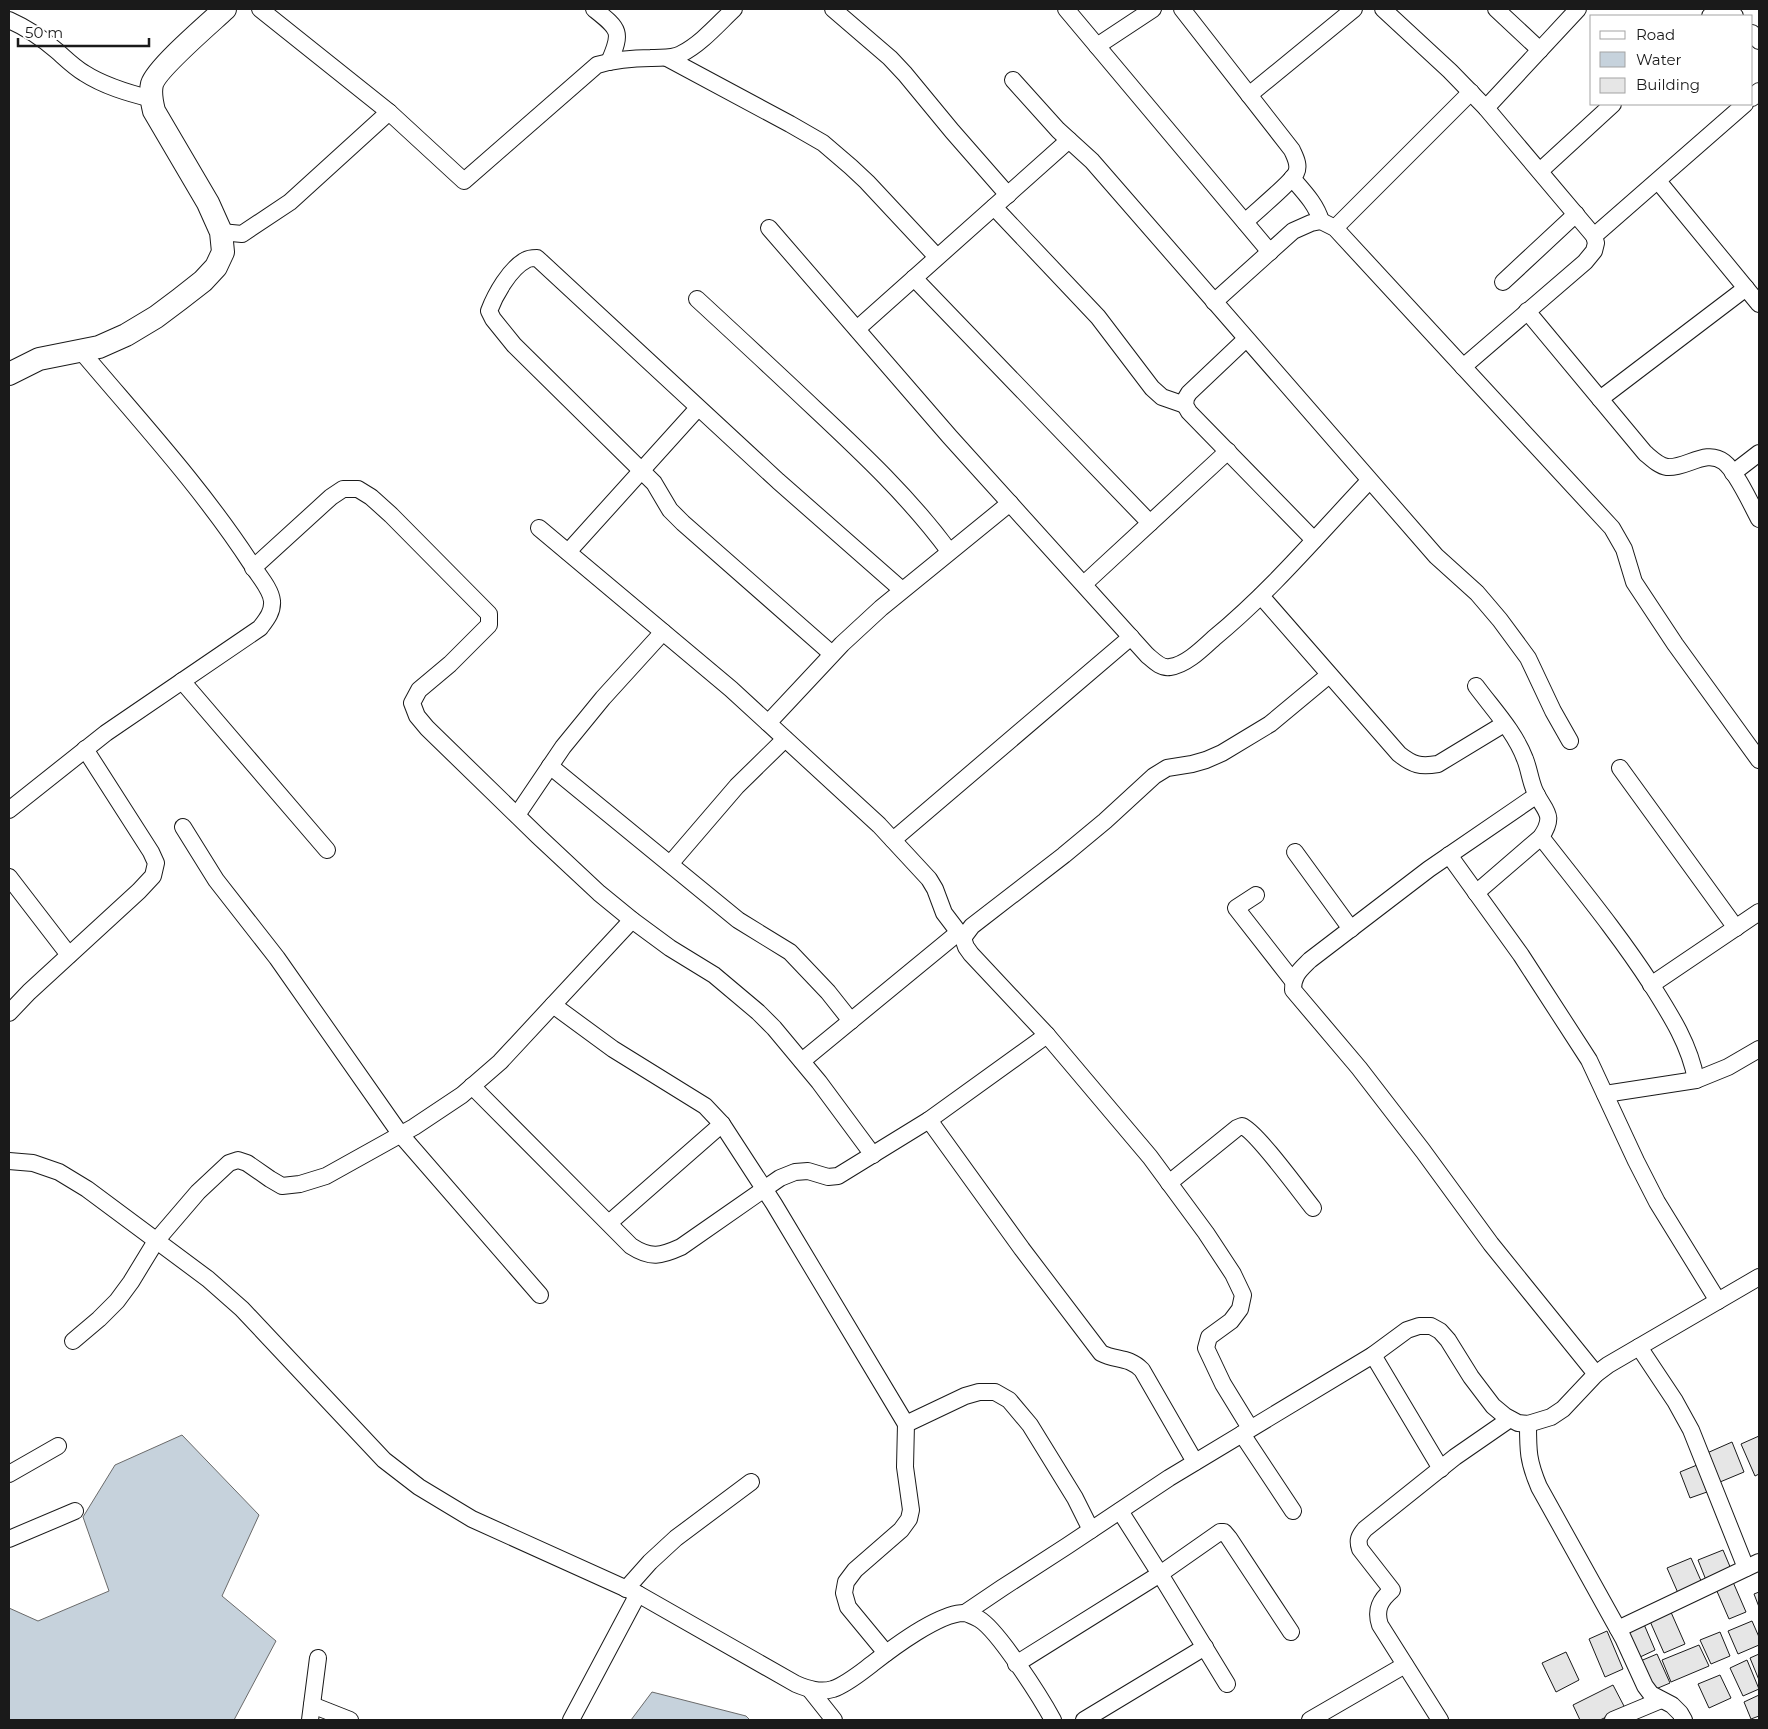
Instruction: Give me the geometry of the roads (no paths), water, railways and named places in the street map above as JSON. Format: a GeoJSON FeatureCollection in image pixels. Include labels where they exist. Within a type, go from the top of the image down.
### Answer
{"type":"FeatureCollection","features":[{"type":"Feature","properties":{"kind":"street"},"geometry":{"type":"LineString","coordinates":[[9,374],[40,359],[99,347],[126,335],[156,317],[203,281],[216,267],[223,252],[221,232],[208,203],[154,111],[152,84],[161,71],[224,9]]}},
{"type":"Feature","properties":{"kind":"street"},"geometry":{"type":"LineString","coordinates":[[260,9],[389,112],[464,181],[597,65],[609,62],[667,58],[680,54],[697,43],[734,9]]}},
{"type":"Feature","properties":{"kind":"street"},"geometry":{"type":"LineString","coordinates":[[594,9],[611,22],[618,33],[616,45],[609,62]]}},
{"type":"Feature","properties":{"kind":"street"},"geometry":{"type":"LineString","coordinates":[[833,9],[890,58],[1008,194]]}},
{"type":"Feature","properties":{"kind":"street"},"geometry":{"type":"LineString","coordinates":[[1066,9],[1270,252]]}},
{"type":"Feature","properties":{"kind":"street"},"geometry":{"type":"LineString","coordinates":[[1097,46],[1153,9]]}},
{"type":"Feature","properties":{"kind":"street"},"geometry":{"type":"LineString","coordinates":[[1182,9],[1292,150],[1298,163],[1297,172],[1292,178],[1244,222]]}},
{"type":"Feature","properties":{"kind":"street"},"geometry":{"type":"LineString","coordinates":[[1249,95],[1354,9]]}},
{"type":"Feature","properties":{"kind":"street"},"geometry":{"type":"LineString","coordinates":[[1383,9],[1450,70],[1486,108],[1594,236],[1596,243],[1594,251],[1585,262],[1463,367]]}},
{"type":"Feature","properties":{"kind":"street"},"geometry":{"type":"LineString","coordinates":[[1496,9],[1540,50]]}},
{"type":"Feature","properties":{"kind":"street"},"geometry":{"type":"LineString","coordinates":[[1486,108],[1578,9]]}},
{"type":"Feature","properties":{"kind":"street"},"geometry":{"type":"LineString","coordinates":[[9,20],[42,39],[84,74],[121,90],[152,99]]}},
{"type":"Feature","properties":{"kind":"street"},"geometry":{"type":"LineString","coordinates":[[667,58],[823,143],[851,166],[937,258]]}},
{"type":"Feature","properties":{"kind":"street"},"geometry":{"type":"LineString","coordinates":[[1013,80],[1058,130],[1092,161],[1436,556],[1500,620],[1528,658],[1553,711],[1570,741]]}},
{"type":"Feature","properties":{"kind":"street"},"geometry":{"type":"LineString","coordinates":[[1214,302],[1293,231],[1310,223],[1328,225],[1471,92]]}},
{"type":"Feature","properties":{"kind":"street"},"geometry":{"type":"LineString","coordinates":[[1540,171],[1612,105]]}},
{"type":"Feature","properties":{"kind":"street"},"geometry":{"type":"LineString","coordinates":[[1594,236],[1744,105]]}},
{"type":"Feature","properties":{"kind":"street"},"geometry":{"type":"LineString","coordinates":[[221,232],[242,234],[290,202],[389,112]]}},
{"type":"Feature","properties":{"kind":"street"},"geometry":{"type":"LineString","coordinates":[[857,329],[1069,140]]}},
{"type":"Feature","properties":{"kind":"street"},"geometry":{"type":"LineString","coordinates":[[1292,178],[1313,202],[1328,225],[1612,528],[1624,549],[1634,582],[1710,693],[1759,760]]}},
{"type":"Feature","properties":{"kind":"street"},"geometry":{"type":"LineString","coordinates":[[1658,181],[1759,304]]}},
{"type":"Feature","properties":{"kind":"street"},"geometry":{"type":"LineString","coordinates":[[994,207],[1098,317],[1152,388],[1162,397],[1185,405],[1314,540]]}},
{"type":"Feature","properties":{"kind":"street"},"geometry":{"type":"LineString","coordinates":[[1503,282],[1576,214]]}},
{"type":"Feature","properties":{"kind":"street"},"geometry":{"type":"LineString","coordinates":[[769,228],[950,437],[1131,636],[1157,663],[1167,668],[1179,665],[1212,640],[1261,596],[1286,572],[1369,481]]}},
{"type":"Feature","properties":{"kind":"street"},"geometry":{"type":"LineString","coordinates":[[832,654],[683,524],[670,510],[654,483],[514,345],[493,319],[489,311],[495,296],[515,269],[526,259],[537,258],[778,481],[902,590]]}},
{"type":"Feature","properties":{"kind":"street"},"geometry":{"type":"LineString","coordinates":[[914,278],[1150,523]]}},
{"type":"Feature","properties":{"kind":"street"},"geometry":{"type":"LineString","coordinates":[[1600,399],[1746,288]]}},
{"type":"Feature","properties":{"kind":"street"},"geometry":{"type":"LineString","coordinates":[[697,298],[897,488],[929,524],[949,551]]}},
{"type":"Feature","properties":{"kind":"street"},"geometry":{"type":"LineString","coordinates":[[1527,311],[1645,453],[1655,462],[1666,468],[1678,467],[1691,461],[1707,458],[1716,458],[1724,462],[1733,473],[1759,519]]}},
{"type":"Feature","properties":{"kind":"street"},"geometry":{"type":"LineString","coordinates":[[1185,405],[1186,398],[1196,386],[1246,339]]}},
{"type":"Feature","properties":{"kind":"street"},"geometry":{"type":"LineString","coordinates":[[9,810],[85,750],[260,628],[269,616],[272,601],[269,591],[200,493],[81,351]]}},
{"type":"Feature","properties":{"kind":"street"},"geometry":{"type":"LineString","coordinates":[[568,552],[698,408]]}},
{"type":"Feature","properties":{"kind":"street"},"geometry":{"type":"LineString","coordinates":[[1084,584],[1228,452]]}},
{"type":"Feature","properties":{"kind":"street"},"geometry":{"type":"LineString","coordinates":[[1733,473],[1759,453]]}},
{"type":"Feature","properties":{"kind":"street"},"geometry":{"type":"LineString","coordinates":[[253,568],[331,497],[344,489],[358,489],[371,497],[391,515],[490,614],[489,625],[420,690],[412,703],[417,716],[516,815],[593,887],[632,920],[670,948],[714,975],[774,1028],[802,1061],[873,1155]]}},
{"type":"Feature","properties":{"kind":"street"},"geometry":{"type":"LineString","coordinates":[[768,723],[832,654],[902,590],[1010,503]]}},
{"type":"Feature","properties":{"kind":"street"},"geometry":{"type":"LineString","coordinates":[[539,528],[731,689],[893,840],[929,880],[935,889],[944,913],[961,935],[966,948],[1047,1035],[1150,1157],[1206,1233],[1233,1274],[1243,1295],[1240,1310],[1231,1321],[1209,1337],[1206,1348],[1246,1431],[1293,1511]]}},
{"type":"Feature","properties":{"kind":"street"},"geometry":{"type":"LineString","coordinates":[[1261,596],[1399,754],[1412,763],[1426,766],[1438,764],[1504,724]]}},
{"type":"Feature","properties":{"kind":"street"},"geometry":{"type":"LineString","coordinates":[[516,815],[563,747],[602,698],[663,632]]}},
{"type":"Feature","properties":{"kind":"street"},"geometry":{"type":"LineString","coordinates":[[893,840],[1131,636]]}},
{"type":"Feature","properties":{"kind":"street"},"geometry":{"type":"LineString","coordinates":[[802,1061],[1105,821],[1154,776],[1167,768],[1192,764],[1222,753],[1270,724],[1329,675]]}},
{"type":"Feature","properties":{"kind":"street"},"geometry":{"type":"LineString","coordinates":[[182,682],[327,850]]}},
{"type":"Feature","properties":{"kind":"street"},"geometry":{"type":"LineString","coordinates":[[1476,686],[1520,748],[1537,795],[1549,815],[1548,827],[1542,837],[1476,892]]}},
{"type":"Feature","properties":{"kind":"street"},"geometry":{"type":"LineString","coordinates":[[670,864],[737,786],[785,739]]}},
{"type":"Feature","properties":{"kind":"street"},"geometry":{"type":"LineString","coordinates":[[9,1013],[153,876],[156,863],[85,750]]}},
{"type":"Feature","properties":{"kind":"street"},"geometry":{"type":"LineString","coordinates":[[550,766],[738,920],[790,952],[828,992],[851,1021]]}},
{"type":"Feature","properties":{"kind":"street"},"geometry":{"type":"LineString","coordinates":[[1620,768],[1736,928]]}},
{"type":"Feature","properties":{"kind":"street"},"geometry":{"type":"LineString","coordinates":[[1537,795],[1449,855],[1310,960],[1298,972],[1293,981],[1293,990],[1358,1068],[1423,1151],[1491,1244],[1596,1374]]}},
{"type":"Feature","properties":{"kind":"street"},"geometry":{"type":"LineString","coordinates":[[183,827],[216,880],[282,965],[400,1135],[540,1295]]}},
{"type":"Feature","properties":{"kind":"street"},"geometry":{"type":"LineString","coordinates":[[1542,837],[1628,949],[1651,985],[1675,1025],[1693,1063],[1696,1080]]}},
{"type":"Feature","properties":{"kind":"street"},"geometry":{"type":"LineString","coordinates":[[1294,852],[1351,929]]}},
{"type":"Feature","properties":{"kind":"street"},"geometry":{"type":"LineString","coordinates":[[1449,855],[1521,955],[1589,1060],[1636,1161],[1658,1202],[1718,1301]]}},
{"type":"Feature","properties":{"kind":"street"},"geometry":{"type":"LineString","coordinates":[[9,877],[69,955]]}},
{"type":"Feature","properties":{"kind":"street"},"geometry":{"type":"LineString","coordinates":[[1256,895],[1236,908],[1293,981]]}},
{"type":"Feature","properties":{"kind":"street"},"geometry":{"type":"LineString","coordinates":[[1651,985],[1759,912]]}},
{"type":"Feature","properties":{"kind":"street"},"geometry":{"type":"LineString","coordinates":[[73,1341],[117,1301],[156,1241],[198,1192],[229,1163],[238,1160],[247,1163],[282,1186],[300,1184],[326,1176],[400,1135],[454,1100],[500,1062],[632,920]]}},
{"type":"Feature","properties":{"kind":"street"},"geometry":{"type":"LineString","coordinates":[[553,1005],[613,1049],[705,1106],[722,1124],[764,1189],[906,1424],[905,1467],[911,1510],[909,1519],[902,1530],[855,1570],[846,1582],[844,1593],[848,1607],[886,1653]]}},
{"type":"Feature","properties":{"kind":"street"},"geometry":{"type":"LineString","coordinates":[[472,1086],[631,1246],[654,1256],[665,1254],[681,1247],[780,1178],[795,1172],[808,1171],[828,1177],[838,1176],[929,1120],[1047,1035]]}},
{"type":"Feature","properties":{"kind":"street"},"geometry":{"type":"LineString","coordinates":[[1605,1094],[1696,1080],[1728,1067],[1759,1048]]}},
{"type":"Feature","properties":{"kind":"street"},"geometry":{"type":"LineString","coordinates":[[929,1120],[1022,1249],[1101,1353],[1110,1357],[1126,1359],[1135,1363],[1142,1370],[1195,1462]]}},
{"type":"Feature","properties":{"kind":"street"},"geometry":{"type":"LineString","coordinates":[[609,1223],[722,1124]]}},
{"type":"Feature","properties":{"kind":"street"},"geometry":{"type":"LineString","coordinates":[[1169,1183],[1237,1128],[1242,1126],[1249,1130],[1266,1149],[1313,1208]]}},
{"type":"Feature","properties":{"kind":"street"},"geometry":{"type":"LineString","coordinates":[[9,1162],[33,1163],[59,1172],[87,1189],[208,1279],[242,1309],[384,1460],[419,1487],[472,1519],[632,1591],[811,1691],[834,1720]]}},
{"type":"Feature","properties":{"kind":"street"},"geometry":{"type":"LineString","coordinates":[[811,1691],[832,1689],[851,1680],[886,1653],[934,1622],[965,1613],[1195,1462],[1372,1355],[1407,1330],[1419,1326],[1431,1326],[1440,1331],[1493,1406],[1505,1416],[1528,1424],[1551,1417],[1563,1409],[1596,1374],[1608,1365],[1718,1301],[1758,1282]]}},
{"type":"Feature","properties":{"kind":"street"},"geometry":{"type":"LineString","coordinates":[[1618,1629],[1752,1565],[1691,1430],[1675,1401],[1639,1348]]}},
{"type":"Feature","properties":{"kind":"street"},"geometry":{"type":"LineString","coordinates":[[1372,1355],[1441,1469]]}},
{"type":"Feature","properties":{"kind":"street"},"geometry":{"type":"LineString","coordinates":[[906,1424],[965,1396],[980,1392],[995,1392],[1009,1400],[1030,1425],[1075,1498],[1091,1530]]}},
{"type":"Feature","properties":{"kind":"street"},"geometry":{"type":"LineString","coordinates":[[1440,1720],[1380,1626],[1377,1616],[1379,1605],[1384,1596],[1392,1590],[1367,1560],[1358,1542],[1359,1536],[1365,1529],[1441,1469],[1510,1418]]}},
{"type":"Feature","properties":{"kind":"street"},"geometry":{"type":"LineString","coordinates":[[1528,1424],[1530,1467],[1539,1487],[1618,1629],[1645,1686],[1651,1694],[1672,1705],[1680,1712],[1684,1720]]}},
{"type":"Feature","properties":{"kind":"street"},"geometry":{"type":"LineString","coordinates":[[9,1472],[58,1446]]}},
{"type":"Feature","properties":{"kind":"street"},"geometry":{"type":"LineString","coordinates":[[571,1720],[632,1591],[650,1562],[676,1538],[750,1482]]}},
{"type":"Feature","properties":{"kind":"street"},"geometry":{"type":"LineString","coordinates":[[9,1539],[75,1511]]}},
{"type":"Feature","properties":{"kind":"street"},"geometry":{"type":"LineString","coordinates":[[1120,1511],[1227,1684]]}},
{"type":"Feature","properties":{"kind":"street"},"geometry":{"type":"LineString","coordinates":[[1016,1664],[1160,1574],[1218,1533],[1224,1532],[1291,1632]]}},
{"type":"Feature","properties":{"kind":"street"},"geometry":{"type":"LineString","coordinates":[[965,1613],[980,1620],[995,1634],[1054,1720]]}},
{"type":"Feature","properties":{"kind":"street"},"geometry":{"type":"LineString","coordinates":[[1084,1720],[1205,1647]]}},
{"type":"Feature","properties":{"kind":"street"},"geometry":{"type":"LineString","coordinates":[[318,1658],[311,1713],[350,1720]]}},
{"type":"Feature","properties":{"kind":"street"},"geometry":{"type":"LineString","coordinates":[[1310,1720],[1405,1665]]}},
{"type":"Feature","properties":{"kind":"street"},"geometry":{"type":"LineString","coordinates":[[1613,1720],[1662,1700]]}},
{"type":"Feature","properties":{"kind":"water"},"geometry":{"type":"Polygon","coordinates":[[[182,1435],[259,1515],[222,1596],[276,1641],[234,1720],[9,1720],[9,1608],[38,1621],[109,1591],[83,1517],[115,1465],[182,1435]]]}},
{"type":"Feature","properties":{"kind":"water"},"geometry":{"type":"Polygon","coordinates":[[[652,1692],[746,1716],[750,1720],[631,1720],[652,1692]]]}}]}
